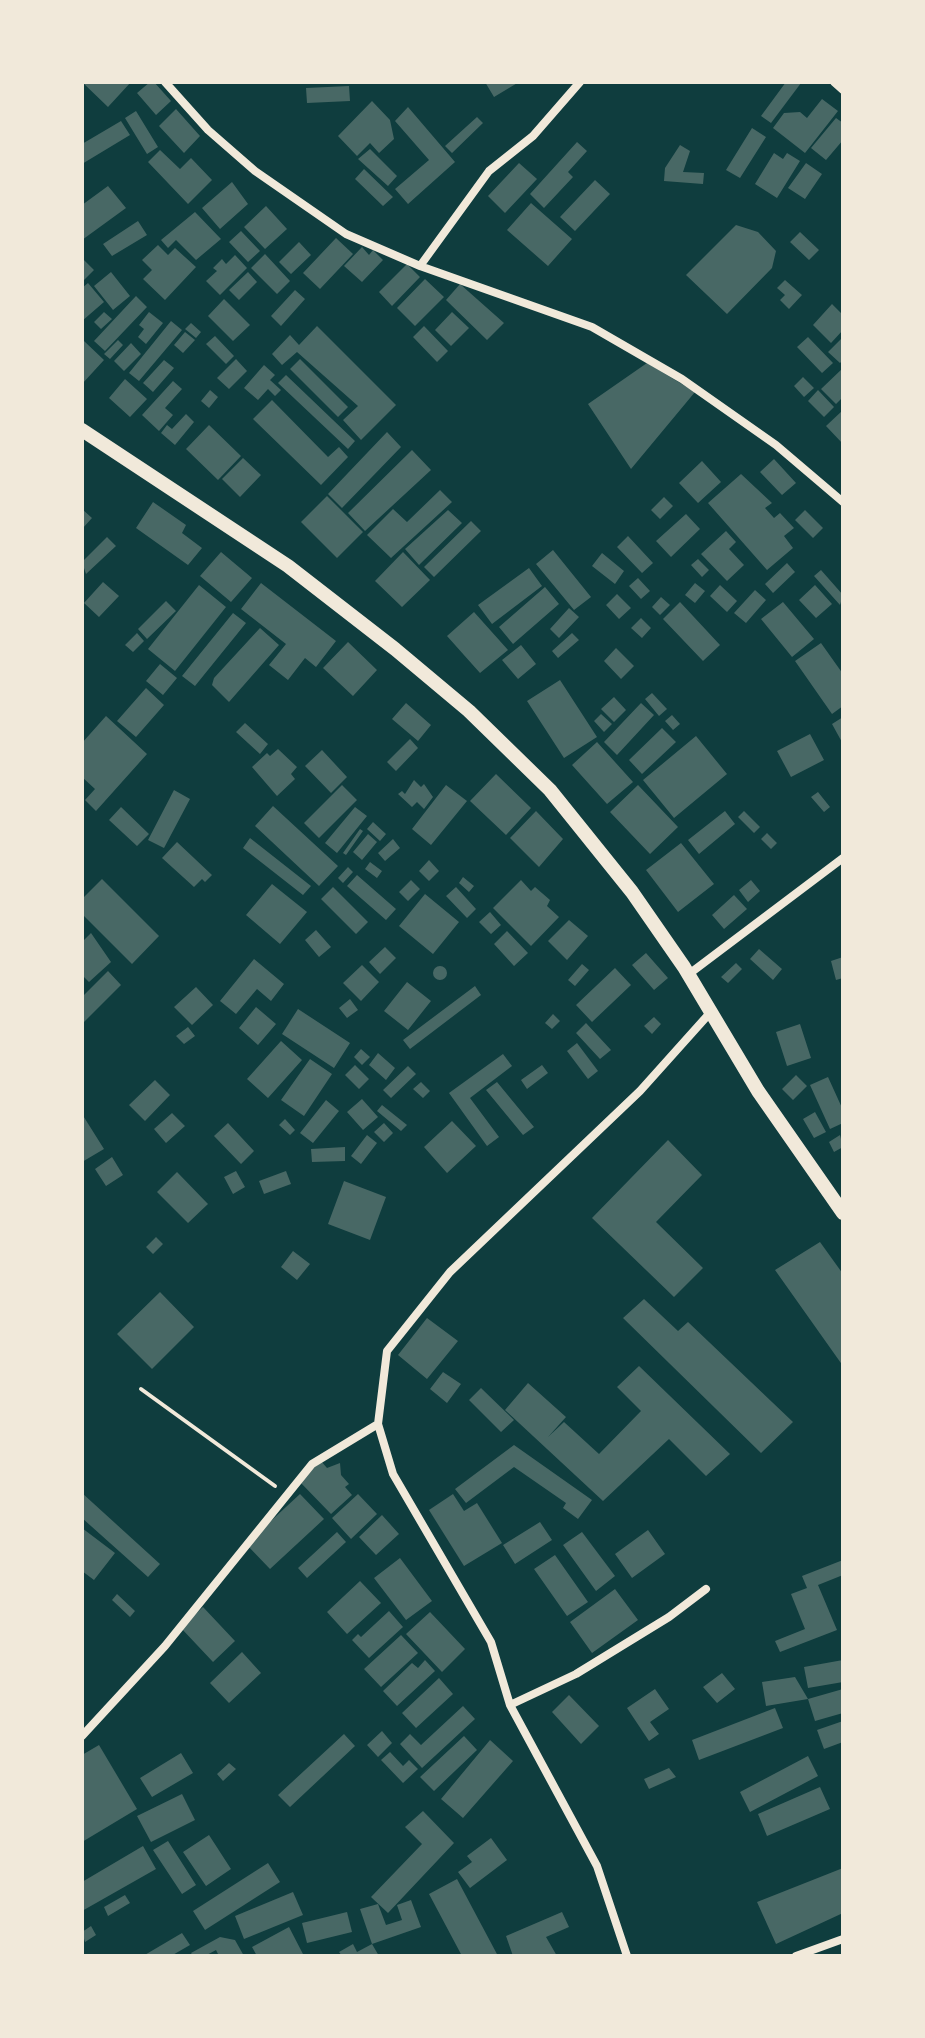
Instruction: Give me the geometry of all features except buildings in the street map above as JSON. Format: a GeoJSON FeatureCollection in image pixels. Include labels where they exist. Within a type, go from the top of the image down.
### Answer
{"type":"FeatureCollection","features":[{"type":"Feature","properties":{"kind":"street"},"geometry":{"type":"LineString","coordinates":[[165,82],[208,130],[255,171],[346,234],[420,266],[592,327],[694,387],[776,445],[843,502]]}},
{"type":"Feature","properties":{"kind":"street"},"geometry":{"type":"LineString","coordinates":[[420,266],[489,171],[533,136],[580,82]]}},
{"type":"Feature","properties":{"kind":"street"},"geometry":{"type":"LineString","coordinates":[[834,82],[843,90]]}},
{"type":"Feature","properties":{"kind":"street"},"geometry":{"type":"LineString","coordinates":[[82,430],[288,566],[469,711],[550,790],[632,892],[689,974],[709,1014],[758,1091],[843,1213]]}},
{"type":"Feature","properties":{"kind":"street"},"geometry":{"type":"LineString","coordinates":[[689,974],[843,858]]}},
{"type":"Feature","properties":{"kind":"street"},"geometry":{"type":"LineString","coordinates":[[627,1956],[597,1866],[510,1705],[491,1642],[393,1474],[378,1424],[387,1351],[450,1272],[640,1091],[709,1014]]}},
{"type":"Feature","properties":{"kind":"street"},"geometry":{"type":"LineString","coordinates":[[82,1736],[165,1646],[312,1464],[378,1424]]}},
{"type":"Feature","properties":{"kind":"street"},"geometry":{"type":"LineString","coordinates":[[510,1705],[576,1674],[669,1617],[706,1589]]}},
{"type":"Feature","properties":{"kind":"street"},"geometry":{"type":"LineString","coordinates":[[796,1956],[843,1939]]}},
{"type":"Feature","properties":{"kind":"path"},"geometry":{"type":"LineString","coordinates":[[141,1389],[287,1495]]}}]}
